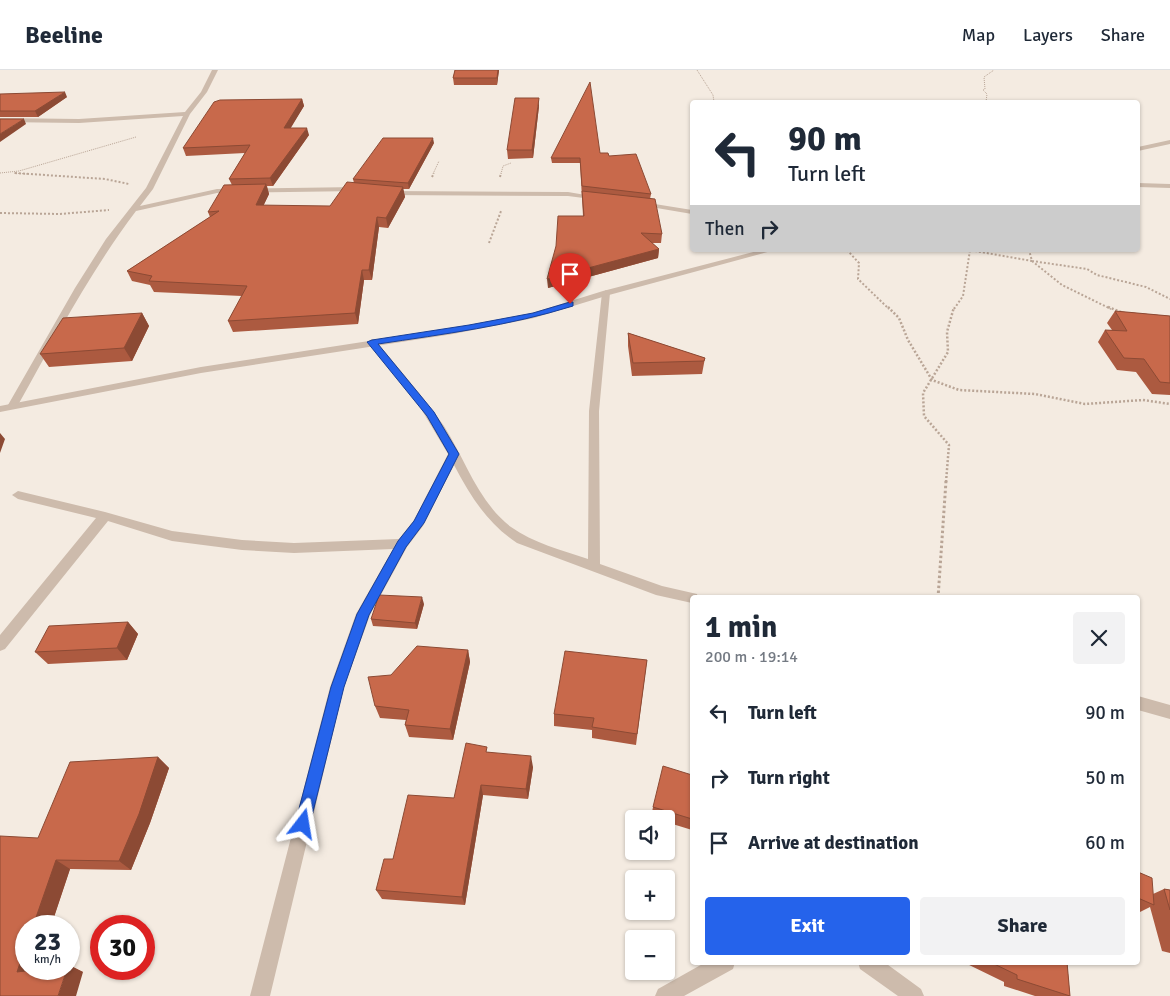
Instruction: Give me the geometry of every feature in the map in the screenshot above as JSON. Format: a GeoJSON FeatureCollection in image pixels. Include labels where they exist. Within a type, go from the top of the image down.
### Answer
{"type":"FeatureCollection","features":[{"type":"Feature","properties":{"kind":"street"},"geometry":{"type":"LineString","coordinates":[[13,405],[79,288],[109,241],[149,189],[187,114],[204,92],[215,70]]}},
{"type":"Feature","properties":{"kind":"street"},"geometry":{"type":"LineString","coordinates":[[0,120],[79,121],[187,114]]}},
{"type":"Feature","properties":{"kind":"street"},"geometry":{"type":"LineString","coordinates":[[1140,150],[1170,142]]}},
{"type":"Feature","properties":{"kind":"street"},"geometry":{"type":"LineString","coordinates":[[1140,185],[1170,186]]}},
{"type":"Feature","properties":{"kind":"street"},"geometry":{"type":"LineString","coordinates":[[135,208],[217,191],[353,188],[373,191],[568,194],[610,200]]}},
{"type":"Feature","properties":{"kind":"street"},"geometry":{"type":"LineString","coordinates":[[629,202],[654,204],[690,212]]}},
{"type":"Feature","properties":{"kind":"street"},"geometry":{"type":"LineString","coordinates":[[0,409],[201,370],[372,342],[453,331],[534,315],[606,293],[763,252]]}},
{"type":"Feature","properties":{"kind":"street"},"geometry":{"type":"LineString","coordinates":[[594,566],[594,411],[606,293]]}},
{"type":"Feature","properties":{"kind":"street"},"geometry":{"type":"LineString","coordinates":[[372,342],[431,414],[487,513],[506,532],[521,540],[661,591],[690,598]]}},
{"type":"Feature","properties":{"kind":"street"},"geometry":{"type":"LineString","coordinates":[[260,996],[338,687],[363,614],[402,544],[419,523],[454,454]]}},
{"type":"Feature","properties":{"kind":"street"},"geometry":{"type":"LineString","coordinates":[[18,495],[105,516],[172,536],[242,545],[294,548],[402,544]]}},
{"type":"Feature","properties":{"kind":"street"},"geometry":{"type":"LineString","coordinates":[[0,645],[105,516]]}},
{"type":"Feature","properties":{"kind":"street"},"geometry":{"type":"LineString","coordinates":[[1140,704],[1170,712]]}},
{"type":"Feature","properties":{"kind":"street"},"geometry":{"type":"LineString","coordinates":[[665,996],[721,965]]}},
{"type":"Feature","properties":{"kind":"street"},"geometry":{"type":"LineString","coordinates":[[871,965],[914,996]]}},
{"type":"Feature","properties":{"kind":"path"},"geometry":{"type":"LineString","coordinates":[[697,70],[713,95],[714,100]]}},
{"type":"Feature","properties":{"kind":"path"},"geometry":{"type":"LineString","coordinates":[[986,100],[987,94],[983,90],[985,89],[984,77],[994,70]]}},
{"type":"Feature","properties":{"kind":"path"},"geometry":{"type":"LineString","coordinates":[[5,173],[133,138],[156,117]]}},
{"type":"Feature","properties":{"kind":"path"},"geometry":{"type":"LineString","coordinates":[[0,173],[52,177],[105,178],[149,189]]}},
{"type":"Feature","properties":{"kind":"path"},"geometry":{"type":"LineString","coordinates":[[489,243],[507,194]]}},
{"type":"Feature","properties":{"kind":"path"},"geometry":{"type":"LineString","coordinates":[[0,213],[60,214],[135,208]]}},
{"type":"Feature","properties":{"kind":"path"},"geometry":{"type":"LineString","coordinates":[[849,252],[859,263],[858,279],[899,318],[908,340],[932,380],[959,390],[1035,394],[1085,404],[1143,400],[1170,404]]}},
{"type":"Feature","properties":{"kind":"path"},"geometry":{"type":"LineString","coordinates":[[938,595],[950,445],[924,416],[923,393],[948,352],[947,332],[954,307],[963,296],[970,252]]}},
{"type":"Feature","properties":{"kind":"path"},"geometry":{"type":"LineString","coordinates":[[981,252],[1087,269],[1097,275],[1146,287],[1170,299]]}},
{"type":"Feature","properties":{"kind":"path"},"geometry":{"type":"LineString","coordinates":[[1030,252],[1032,261],[1042,273],[1107,308],[1124,313]]}},
{"type":"Feature","properties":{"kind":"building"},"geometry":{"type":"Polygon","coordinates":[[[455,70],[498,70],[497,78],[453,78],[455,70]]]}},
{"type":"Feature","properties":{"kind":"building"},"geometry":{"type":"Polygon","coordinates":[[[590,82],[600,153],[608,153],[609,156],[636,154],[651,194],[582,186],[580,158],[551,158],[590,82]]]}},
{"type":"Feature","properties":{"kind":"building"},"geometry":{"type":"Polygon","coordinates":[[[65,92],[35,111],[0,111],[0,94],[65,92]]]}},
{"type":"Feature","properties":{"kind":"building"},"geometry":{"type":"Polygon","coordinates":[[[515,98],[539,98],[532,150],[507,150],[515,98]]]}},
{"type":"Feature","properties":{"kind":"building"},"geometry":{"type":"Polygon","coordinates":[[[302,99],[284,128],[307,128],[270,178],[229,179],[250,145],[183,148],[214,102],[220,100],[302,99]]]}},
{"type":"Feature","properties":{"kind":"building"},"geometry":{"type":"Polygon","coordinates":[[[0,119],[24,119],[0,134],[0,119]]]}},
{"type":"Feature","properties":{"kind":"building"},"geometry":{"type":"Polygon","coordinates":[[[383,138],[433,138],[408,183],[353,179],[383,138]]]}},
{"type":"Feature","properties":{"kind":"building"},"geometry":{"type":"Polygon","coordinates":[[[347,182],[403,187],[386,218],[377,217],[369,270],[362,270],[355,313],[228,321],[247,286],[149,281],[152,276],[127,271],[219,211],[208,212],[224,185],[266,184],[256,205],[330,206],[347,182]]]}},
{"type":"Feature","properties":{"kind":"building"},"geometry":{"type":"Polygon","coordinates":[[[582,191],[655,199],[662,234],[641,233],[659,249],[547,279],[556,246],[558,216],[584,216],[582,191]]]}},
{"type":"Feature","properties":{"kind":"building"},"geometry":{"type":"Polygon","coordinates":[[[1115,311],[1170,316],[1170,383],[1160,382],[1144,359],[1124,358],[1105,330],[1127,331],[1115,311]]]}},
{"type":"Feature","properties":{"kind":"building"},"geometry":{"type":"Polygon","coordinates":[[[142,313],[124,348],[40,354],[63,318],[142,313]]]}},
{"type":"Feature","properties":{"kind":"building"},"geometry":{"type":"Polygon","coordinates":[[[628,333],[705,358],[704,361],[633,363],[628,333]]]}},
{"type":"Feature","properties":{"kind":"building"},"geometry":{"type":"Polygon","coordinates":[[[379,595],[422,597],[415,623],[371,619],[379,595]]]}},
{"type":"Feature","properties":{"kind":"building"},"geometry":{"type":"Polygon","coordinates":[[[128,622],[117,648],[35,652],[49,626],[128,622]]]}},
{"type":"Feature","properties":{"kind":"building"},"geometry":{"type":"Polygon","coordinates":[[[417,646],[468,650],[450,729],[405,725],[409,710],[375,706],[368,677],[391,675],[417,646]]]}},
{"type":"Feature","properties":{"kind":"building"},"geometry":{"type":"Polygon","coordinates":[[[565,651],[647,660],[637,734],[592,727],[594,718],[554,714],[565,651]]]}},
{"type":"Feature","properties":{"kind":"building"},"geometry":{"type":"Polygon","coordinates":[[[466,743],[487,747],[486,752],[531,756],[526,789],[481,785],[462,897],[376,890],[384,859],[393,859],[408,795],[454,798],[466,743]]]}},
{"type":"Feature","properties":{"kind":"building"},"geometry":{"type":"Polygon","coordinates":[[[158,757],[139,814],[119,861],[56,860],[37,915],[15,915],[15,980],[63,980],[58,996],[0,996],[0,836],[38,838],[70,762],[158,757]]]}},
{"type":"Feature","properties":{"kind":"building"},"geometry":{"type":"Polygon","coordinates":[[[663,766],[690,774],[690,818],[675,814],[675,810],[663,810],[653,807],[663,766]]]}},
{"type":"Feature","properties":{"kind":"building"},"geometry":{"type":"Polygon","coordinates":[[[1140,873],[1152,878],[1154,905],[1140,899],[1140,873]]]}},
{"type":"Feature","properties":{"kind":"building"},"geometry":{"type":"Polygon","coordinates":[[[1164,889],[1170,890],[1170,910],[1164,889]]]}},
{"type":"Feature","properties":{"kind":"building"},"geometry":{"type":"Polygon","coordinates":[[[996,965],[1067,965],[1070,996],[1017,979],[1017,975],[996,965]]]}},
{"type":"Feature","properties":{"kind":"route"},"geometry":{"type":"LineString","coordinates":[[303,824],[338,687],[363,614],[402,544],[419,523],[454,454],[431,414],[372,342],[469,328],[534,315],[570,304]]}}]}
